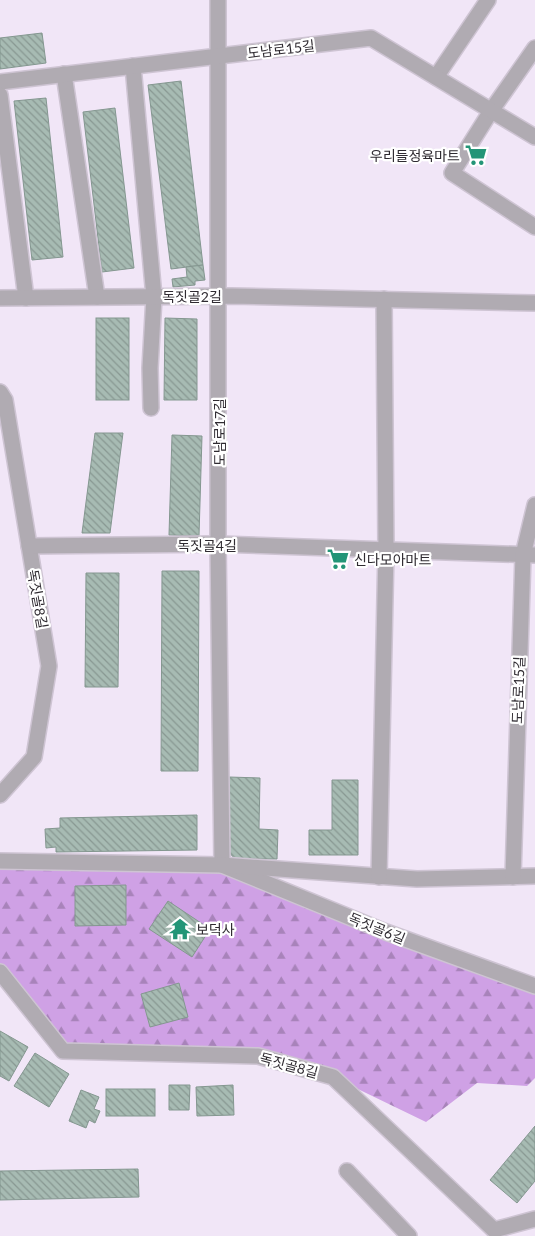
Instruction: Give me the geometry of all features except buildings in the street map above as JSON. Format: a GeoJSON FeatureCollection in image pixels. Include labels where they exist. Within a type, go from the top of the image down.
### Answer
{"type":"FeatureCollection","features":[{"type":"Feature","properties":{"kind":"street","name":"도남로17길"},"geometry":{"type":"LineString","coordinates":[[218,0],[218,544],[222,865]]}},
{"type":"Feature","properties":{"kind":"street"},"geometry":{"type":"LineString","coordinates":[[436,77],[488,0]]}},
{"type":"Feature","properties":{"kind":"street","name":"도남로15길"},"geometry":{"type":"LineString","coordinates":[[0,82],[371,38],[535,137]]}},
{"type":"Feature","properties":{"kind":"street"},"geometry":{"type":"LineString","coordinates":[[535,48],[491,111],[452,173],[535,227]]}},
{"type":"Feature","properties":{"kind":"street"},"geometry":{"type":"LineString","coordinates":[[133,66],[154,297],[150,368],[151,408]]}},
{"type":"Feature","properties":{"kind":"street"},"geometry":{"type":"LineString","coordinates":[[64,74],[97,297]]}},
{"type":"Feature","properties":{"kind":"street"},"geometry":{"type":"LineString","coordinates":[[0,95],[26,298]]}},
{"type":"Feature","properties":{"kind":"street","name":"독짓골2길"},"geometry":{"type":"LineString","coordinates":[[0,298],[219,297],[535,303]]}},
{"type":"Feature","properties":{"kind":"street"},"geometry":{"type":"LineString","coordinates":[[379,877],[386,550],[384,299]]}},
{"type":"Feature","properties":{"kind":"street","name":"독짓골8길"},"geometry":{"type":"LineString","coordinates":[[0,795],[34,757],[49,666],[2,397]]}},
{"type":"Feature","properties":{"kind":"street","name":"도남로15길"},"geometry":{"type":"LineString","coordinates":[[513,877],[529,555],[535,506]]}},
{"type":"Feature","properties":{"kind":"street","name":"독짓골4길"},"geometry":{"type":"LineString","coordinates":[[29,546],[218,544],[529,555]]}},
{"type":"Feature","properties":{"kind":"street","name":"독짓골6길"},"geometry":{"type":"LineString","coordinates":[[0,861],[222,865],[417,879],[535,876]]}},
{"type":"Feature","properties":{"kind":"street","name":"독짓골6길"},"geometry":{"type":"LineString","coordinates":[[222,865],[386,932],[535,986]]}},
{"type":"Feature","properties":{"kind":"street","name":"독짓골8길"},"geometry":{"type":"LineString","coordinates":[[0,972],[63,1051],[258,1056],[333,1077],[494,1233],[535,1219]]}},
{"type":"Feature","properties":{"kind":"street"},"geometry":{"type":"LineString","coordinates":[[347,1171],[409,1236]]}},
{"type":"Feature","properties":{"kind":"green space"},"geometry":{"type":"Polygon","coordinates":[[[0,861],[222,865],[535,985],[535,1078],[527,1086],[477,1083],[426,1122],[333,1077],[258,1056],[63,1051],[0,972],[0,861]]]}},
{"type":"Feature","properties":{"kind":"place","name":"우리들정육마트"},"geometry":{"type":"Point","coordinates":[476,155]}},
{"type":"Feature","properties":{"kind":"place","name":"신다모아마트"},"geometry":{"type":"Point","coordinates":[338,559]}},
{"type":"Feature","properties":{"kind":"place","name":"보덕사"},"geometry":{"type":"Point","coordinates":[180,929]}}]}
